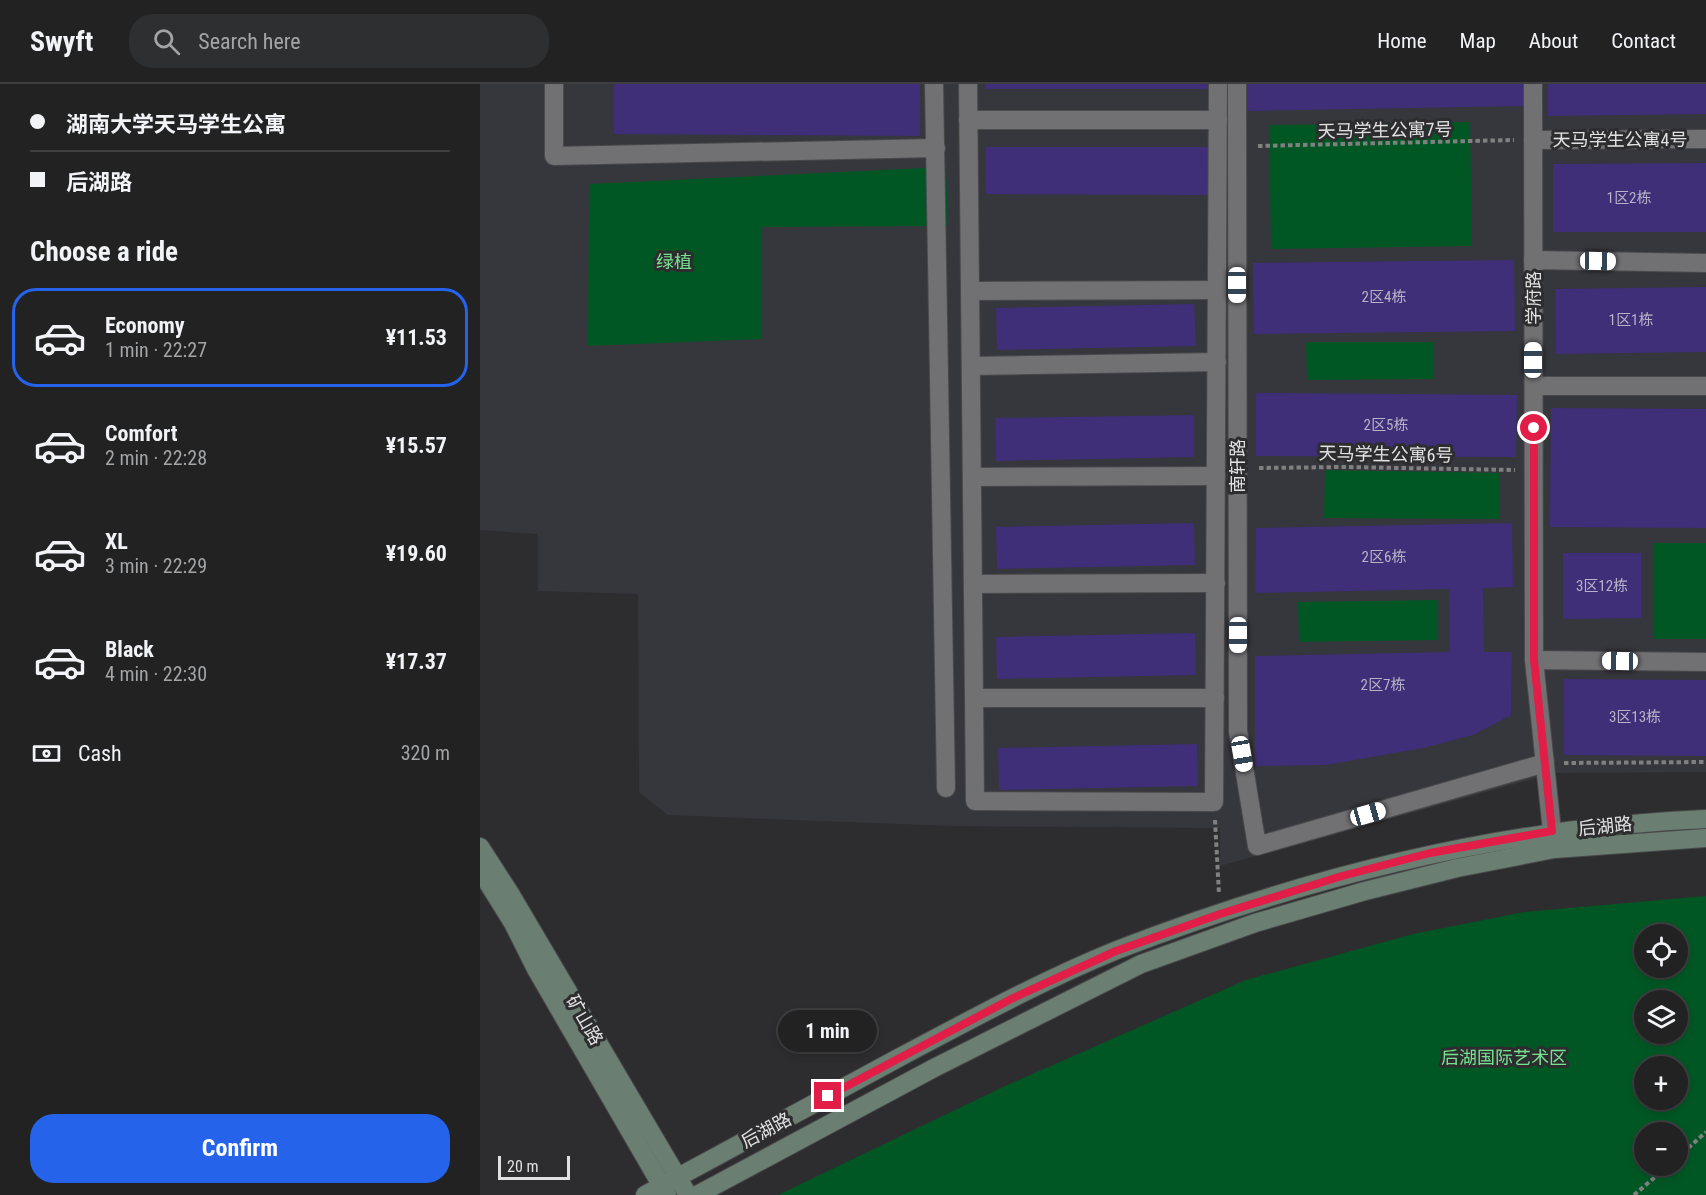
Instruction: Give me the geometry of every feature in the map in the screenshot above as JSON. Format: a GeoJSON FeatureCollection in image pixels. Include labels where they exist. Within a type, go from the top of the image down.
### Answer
{"type":"FeatureCollection","features":[{"type":"Feature","properties":{"kind":"main road","name":"后湖路"},"geometry":{"type":"LineString","coordinates":[[645,1195],[669,1186],[1011,999],[1116,951],[1220,914],[1342,876],[1430,853],[1552,831],[1663,820],[1706,819]]}},
{"type":"Feature","properties":{"kind":"main road","name":"后湖路"},"geometry":{"type":"LineString","coordinates":[[697,1195],[934,1068],[1141,964],[1245,927],[1365,891],[1457,868],[1554,849],[1706,838]]}},
{"type":"Feature","properties":{"kind":"main road","name":"矿山路"},"geometry":{"type":"LineString","coordinates":[[480,847],[511,895],[669,1186]]}},
{"type":"Feature","properties":{"kind":"main road","name":"矿山路"},"geometry":{"type":"LineString","coordinates":[[480,870],[513,923],[536,969],[669,1186],[688,1195]]}},
{"type":"Feature","properties":{"kind":"street"},"geometry":{"type":"LineString","coordinates":[[554,84],[554,156],[936,148]]}},
{"type":"Feature","properties":{"kind":"street"},"geometry":{"type":"LineString","coordinates":[[934,84],[946,788]]}},
{"type":"Feature","properties":{"kind":"street"},"geometry":{"type":"LineString","coordinates":[[968,84],[975,801],[1214,802],[1218,84]]}},
{"type":"Feature","properties":{"kind":"street","name":"南轩路"},"geometry":{"type":"LineString","coordinates":[[1237,84],[1238,731],[1257,846],[1545,763]]}},
{"type":"Feature","properties":{"kind":"street","name":"学府路"},"geometry":{"type":"LineString","coordinates":[[1533,84],[1534,660],[1552,831]]}},
{"type":"Feature","properties":{"kind":"street"},"geometry":{"type":"LineString","coordinates":[[968,120],[1218,120]]}},
{"type":"Feature","properties":{"kind":"street","name":"天马学生公寓4号"},"geometry":{"type":"LineString","coordinates":[[1533,140],[1706,139]]}},
{"type":"Feature","properties":{"kind":"street"},"geometry":{"type":"LineString","coordinates":[[1533,260],[1706,263]]}},
{"type":"Feature","properties":{"kind":"street"},"geometry":{"type":"LineString","coordinates":[[970,291],[1217,290]]}},
{"type":"Feature","properties":{"kind":"street"},"geometry":{"type":"LineString","coordinates":[[971,366],[1217,362]]}},
{"type":"Feature","properties":{"kind":"street"},"geometry":{"type":"LineString","coordinates":[[1534,386],[1706,386]]}},
{"type":"Feature","properties":{"kind":"street"},"geometry":{"type":"LineString","coordinates":[[972,477],[1216,476]]}},
{"type":"Feature","properties":{"kind":"street"},"geometry":{"type":"LineString","coordinates":[[973,584],[1216,583]]}},
{"type":"Feature","properties":{"kind":"street"},"geometry":{"type":"LineString","coordinates":[[1534,660],[1706,662]]}},
{"type":"Feature","properties":{"kind":"street"},"geometry":{"type":"LineString","coordinates":[[974,698],[1215,698]]}},
{"type":"Feature","properties":{"kind":"path","name":"天马学生公寓7号"},"geometry":{"type":"LineString","coordinates":[[1237,147],[1533,140]]}},
{"type":"Feature","properties":{"kind":"path","name":"天马学生公寓6号"},"geometry":{"type":"LineString","coordinates":[[1237,468],[1534,470]]}},
{"type":"Feature","properties":{"kind":"path"},"geometry":{"type":"LineString","coordinates":[[1545,763],[1706,762]]}},
{"type":"Feature","properties":{"kind":"path"},"geometry":{"type":"LineString","coordinates":[[1214,802],[1220,914]]}},
{"type":"Feature","properties":{"kind":"path"},"geometry":{"type":"LineString","coordinates":[[1688,1148],[1706,1132]]}},
{"type":"Feature","properties":{"kind":"path"},"geometry":{"type":"LineString","coordinates":[[1634,1195],[1656,1176]]}},
{"type":"Feature","properties":{"kind":"shaded area"},"geometry":{"type":"Polygon","coordinates":[[[480,84],[1706,84],[1706,772],[1555,773],[1220,866],[1220,828],[953,826],[668,815],[639,792],[638,594],[538,591],[538,534],[480,530],[480,84]]]}},
{"type":"Feature","properties":{"kind":"green space"},"geometry":{"type":"Polygon","coordinates":[[[1470,122],[1472,246],[1271,249],[1269,125],[1470,122]]]}},
{"type":"Feature","properties":{"kind":"green space","name":"绿植"},"geometry":{"type":"Polygon","coordinates":[[[946,167],[948,226],[761,227],[761,339],[588,346],[589,184],[946,167]]]}},
{"type":"Feature","properties":{"kind":"green space"},"geometry":{"type":"Polygon","coordinates":[[[1306,342],[1433,342],[1433,379],[1307,380],[1306,342]]]}},
{"type":"Feature","properties":{"kind":"green space"},"geometry":{"type":"Polygon","coordinates":[[[1325,470],[1499,473],[1499,519],[1324,518],[1325,470]]]}},
{"type":"Feature","properties":{"kind":"green space"},"geometry":{"type":"Polygon","coordinates":[[[1653,543],[1706,543],[1706,639],[1653,639],[1653,543]]]}},
{"type":"Feature","properties":{"kind":"green space"},"geometry":{"type":"Polygon","coordinates":[[[1437,600],[1437,640],[1299,642],[1298,602],[1437,600]]]}},
{"type":"Feature","properties":{"kind":"green space","name":"后湖国际艺术区"},"geometry":{"type":"Polygon","coordinates":[[[1706,896],[1706,1195],[778,1195],[1005,1086],[1246,980],[1413,934],[1524,912],[1706,896]]]}},
{"type":"Feature","properties":{"kind":"building"},"geometry":{"type":"Polygon","coordinates":[[[614,84],[920,84],[920,136],[614,134],[614,84]]]}},
{"type":"Feature","properties":{"kind":"building"},"geometry":{"type":"Polygon","coordinates":[[[985,84],[1211,84],[1211,89],[985,89],[985,84]]]}},
{"type":"Feature","properties":{"kind":"building"},"geometry":{"type":"Polygon","coordinates":[[[1244,84],[1523,84],[1524,106],[1244,111],[1244,84]]]}},
{"type":"Feature","properties":{"kind":"building"},"geometry":{"type":"Polygon","coordinates":[[[1548,84],[1706,84],[1706,114],[1548,116],[1548,84]]]}},
{"type":"Feature","properties":{"kind":"building"},"geometry":{"type":"Polygon","coordinates":[[[986,147],[1212,147],[1212,195],[986,194],[986,147]]]}},
{"type":"Feature","properties":{"kind":"building"},"geometry":{"type":"Polygon","coordinates":[[[1706,163],[1706,232],[1553,232],[1553,164],[1706,163]]]}},
{"type":"Feature","properties":{"kind":"building"},"geometry":{"type":"Polygon","coordinates":[[[1514,260],[1515,331],[1254,334],[1253,263],[1514,260]]]}},
{"type":"Feature","properties":{"kind":"building"},"geometry":{"type":"Polygon","coordinates":[[[1706,287],[1706,352],[1556,354],[1555,289],[1706,287]]]}},
{"type":"Feature","properties":{"kind":"building"},"geometry":{"type":"Polygon","coordinates":[[[1194,304],[1196,346],[997,350],[996,308],[1194,304]]]}},
{"type":"Feature","properties":{"kind":"building"},"geometry":{"type":"Polygon","coordinates":[[[1256,393],[1517,395],[1516,457],[1256,456],[1256,393]]]}},
{"type":"Feature","properties":{"kind":"building"},"geometry":{"type":"Polygon","coordinates":[[[1551,408],[1706,409],[1706,528],[1550,527],[1551,408]]]}},
{"type":"Feature","properties":{"kind":"building"},"geometry":{"type":"Polygon","coordinates":[[[1194,415],[1194,457],[996,461],[995,418],[1194,415]]]}},
{"type":"Feature","properties":{"kind":"building"},"geometry":{"type":"Polygon","coordinates":[[[1194,523],[1195,565],[997,569],[996,527],[1194,523]]]}},
{"type":"Feature","properties":{"kind":"building"},"geometry":{"type":"Polygon","coordinates":[[[1512,523],[1513,587],[1483,588],[1484,652],[1512,652],[1511,715],[1473,735],[1423,748],[1326,765],[1255,766],[1255,656],[1450,652],[1449,589],[1255,593],[1256,528],[1512,523]]]}},
{"type":"Feature","properties":{"kind":"building"},"geometry":{"type":"Polygon","coordinates":[[[1563,553],[1641,553],[1641,618],[1563,619],[1563,553]]]}},
{"type":"Feature","properties":{"kind":"building"},"geometry":{"type":"Polygon","coordinates":[[[1195,633],[1196,675],[997,679],[996,637],[1195,633]]]}},
{"type":"Feature","properties":{"kind":"building"},"geometry":{"type":"Polygon","coordinates":[[[1564,679],[1706,680],[1706,756],[1564,755],[1564,679]]]}},
{"type":"Feature","properties":{"kind":"building"},"geometry":{"type":"Polygon","coordinates":[[[1197,744],[1198,786],[999,790],[998,748],[1197,744]]]}},
{"type":"Feature","properties":{"kind":"route"},"geometry":{"type":"LineString","coordinates":[[828,1096],[1011,999],[1116,951],[1220,914],[1342,876],[1430,853],[1552,831],[1534,660],[1534,428]]}}]}
